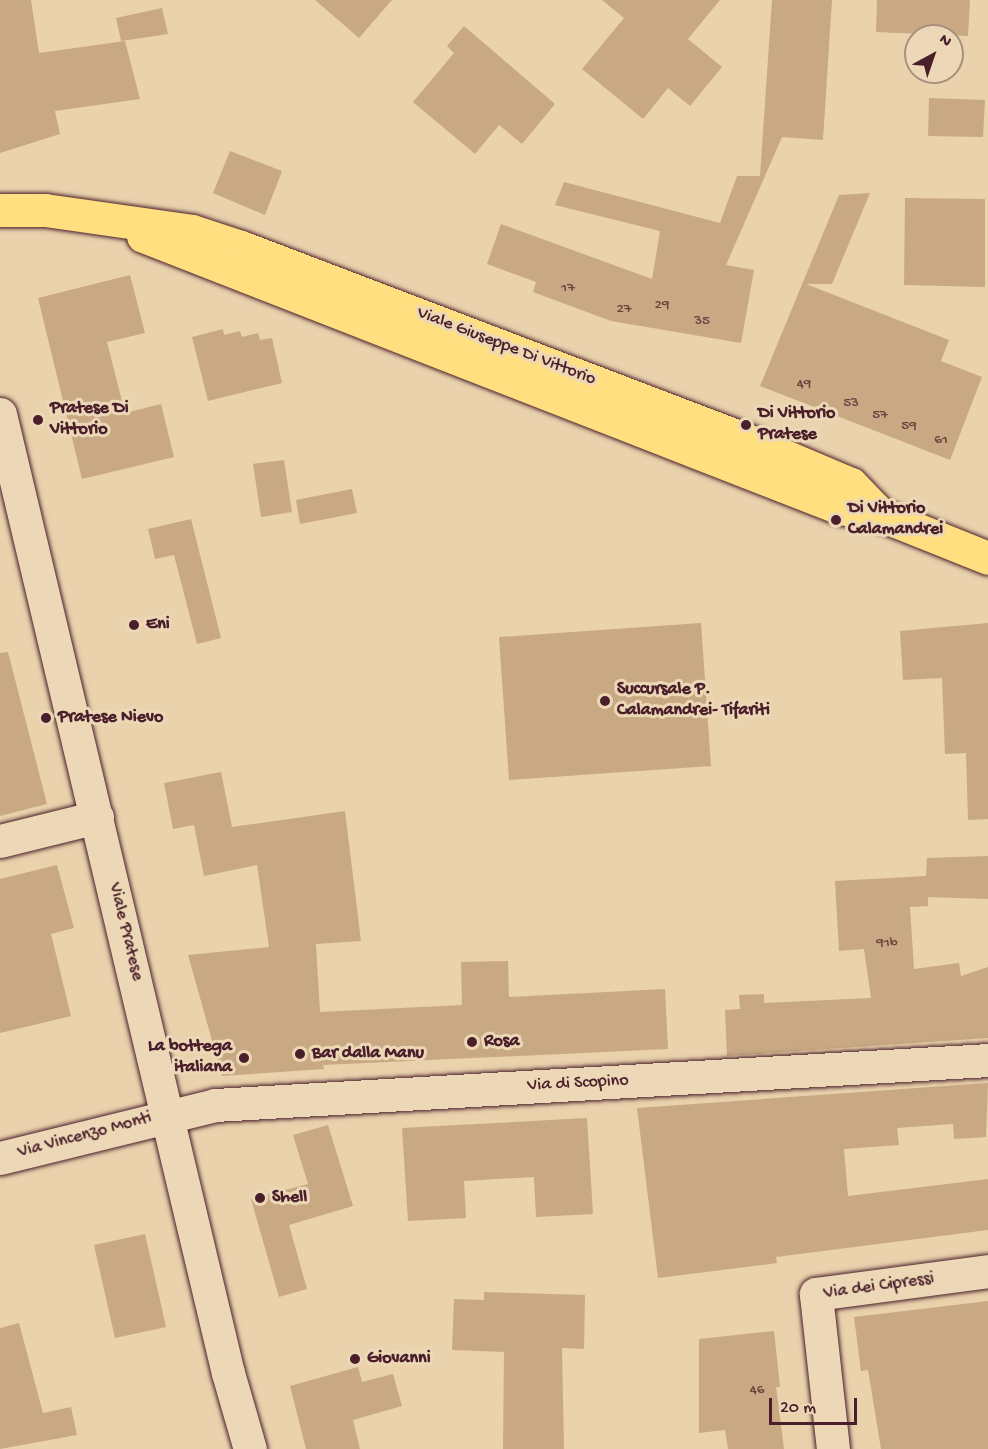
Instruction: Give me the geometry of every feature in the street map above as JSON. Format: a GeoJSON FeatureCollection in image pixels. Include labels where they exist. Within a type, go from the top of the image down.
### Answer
{"type":"FeatureCollection","features":[{"type":"Feature","properties":{"kind":"main road","name":"Viale Giuseppe Di Vittorio"},"geometry":{"type":"LineString","coordinates":[[0,210],[45,210],[113,219],[155,242],[840,508],[881,516],[988,558]]}},
{"type":"Feature","properties":{"kind":"street","name":"Viale Pratese"},"geometry":{"type":"LineString","coordinates":[[0,414],[169,1114],[228,1373],[250,1449]]}},
{"type":"Feature","properties":{"kind":"street"},"geometry":{"type":"LineString","coordinates":[[0,841],[97,817]]}},
{"type":"Feature","properties":{"kind":"street","name":"Via di Scopino"},"geometry":{"type":"LineString","coordinates":[[169,1114],[215,1105],[988,1060]]}},
{"type":"Feature","properties":{"kind":"street","name":"Via Vincenzo Monti"},"geometry":{"type":"LineString","coordinates":[[0,1158],[169,1114]]}},
{"type":"Feature","properties":{"kind":"street","name":"Via dei Cipressi"},"geometry":{"type":"LineString","coordinates":[[833,1449],[816,1294],[988,1271]]}},
{"type":"Feature","properties":{"kind":"building"},"geometry":{"type":"Polygon","coordinates":[[[0,0],[31,0],[39,53],[125,41],[140,99],[55,111],[60,134],[0,153],[0,0]]]}},
{"type":"Feature","properties":{"kind":"building"},"geometry":{"type":"Polygon","coordinates":[[[315,0],[392,0],[359,38],[315,0]]]}},
{"type":"Feature","properties":{"kind":"building"},"geometry":{"type":"Polygon","coordinates":[[[602,0],[720,0],[688,39],[722,67],[690,106],[668,88],[643,119],[582,69],[624,18],[602,0]]]}},
{"type":"Feature","properties":{"kind":"building"},"geometry":{"type":"Polygon","coordinates":[[[772,0],[832,0],[823,140],[782,137],[726,265],[754,270],[741,343],[611,321],[533,292],[536,282],[487,264],[501,224],[652,279],[660,231],[555,205],[564,182],[720,223],[737,176],[760,176],[772,0]]]}},
{"type":"Feature","properties":{"kind":"building"},"geometry":{"type":"Polygon","coordinates":[[[877,0],[970,0],[968,36],[964,36],[964,24],[904,24],[904,33],[876,32],[877,0]]]}},
{"type":"Feature","properties":{"kind":"building"},"geometry":{"type":"Polygon","coordinates":[[[162,8],[168,34],[121,41],[116,18],[162,8]]]}},
{"type":"Feature","properties":{"kind":"building"},"geometry":{"type":"Polygon","coordinates":[[[464,26],[555,104],[522,144],[499,125],[475,154],[413,102],[454,53],[447,46],[464,26]]]}},
{"type":"Feature","properties":{"kind":"building"},"geometry":{"type":"Polygon","coordinates":[[[929,98],[985,100],[983,137],[928,136],[929,98]]]}},
{"type":"Feature","properties":{"kind":"building"},"geometry":{"type":"Polygon","coordinates":[[[230,151],[282,171],[265,215],[213,193],[230,151]]]}},
{"type":"Feature","properties":{"kind":"building"},"geometry":{"type":"Polygon","coordinates":[[[870,193],[832,284],[806,284],[949,340],[941,361],[982,377],[950,460],[760,386],[839,195],[870,193]]]}},
{"type":"Feature","properties":{"kind":"building"},"geometry":{"type":"Polygon","coordinates":[[[905,198],[985,199],[985,287],[904,285],[905,198]]]}},
{"type":"Feature","properties":{"kind":"building"},"geometry":{"type":"Polygon","coordinates":[[[130,275],[145,333],[107,342],[125,413],[161,404],[174,457],[82,479],[38,298],[130,275]]]}},
{"type":"Feature","properties":{"kind":"building"},"geometry":{"type":"Polygon","coordinates":[[[223,329],[224,335],[240,331],[242,337],[258,333],[260,340],[272,338],[282,383],[208,401],[192,337],[223,329]]]}},
{"type":"Feature","properties":{"kind":"building"},"geometry":{"type":"Polygon","coordinates":[[[284,460],[292,512],[261,517],[253,464],[284,460]]]}},
{"type":"Feature","properties":{"kind":"building"},"geometry":{"type":"Polygon","coordinates":[[[352,489],[357,513],[300,524],[296,500],[352,489]]]}},
{"type":"Feature","properties":{"kind":"building"},"geometry":{"type":"Polygon","coordinates":[[[191,519],[221,638],[197,644],[174,555],[155,559],[148,529],[191,519]]]}},
{"type":"Feature","properties":{"kind":"building","name":"Succursale P. Calamandrei- Tifariti"},"geometry":{"type":"Polygon","coordinates":[[[701,623],[711,766],[509,780],[499,637],[701,623]]]}},
{"type":"Feature","properties":{"kind":"building"},"geometry":{"type":"Polygon","coordinates":[[[988,623],[988,819],[968,820],[966,753],[945,754],[942,678],[903,680],[900,631],[988,623]]]}},
{"type":"Feature","properties":{"kind":"building"},"geometry":{"type":"Polygon","coordinates":[[[8,652],[47,804],[0,816],[0,653],[8,652]]]}},
{"type":"Feature","properties":{"kind":"building"},"geometry":{"type":"Polygon","coordinates":[[[221,772],[232,827],[345,811],[361,941],[316,944],[320,1012],[462,1005],[461,962],[508,961],[509,997],[665,989],[668,1049],[323,1065],[324,1069],[222,1076],[188,955],[269,947],[257,865],[204,876],[194,825],[173,829],[164,783],[221,772]]]}},
{"type":"Feature","properties":{"kind":"building"},"geometry":{"type":"Polygon","coordinates":[[[988,856],[988,899],[928,897],[928,906],[910,907],[914,969],[959,963],[961,976],[988,967],[988,1038],[727,1056],[725,1010],[740,1009],[739,995],[764,994],[764,1003],[871,998],[864,949],[839,951],[835,881],[926,876],[927,858],[988,856]]]}},
{"type":"Feature","properties":{"kind":"building"},"geometry":{"type":"Polygon","coordinates":[[[57,865],[74,928],[51,934],[71,1016],[0,1033],[0,879],[57,865]]]}},
{"type":"Feature","properties":{"kind":"building"},"geometry":{"type":"Polygon","coordinates":[[[988,1083],[986,1137],[954,1139],[953,1124],[897,1128],[899,1145],[844,1149],[848,1196],[988,1179],[988,1230],[776,1257],[777,1263],[658,1278],[637,1108],[988,1083]]]}},
{"type":"Feature","properties":{"kind":"building"},"geometry":{"type":"Polygon","coordinates":[[[587,1118],[593,1214],[536,1217],[534,1177],[464,1181],[466,1218],[408,1221],[402,1128],[587,1118]]]}},
{"type":"Feature","properties":{"kind":"building"},"geometry":{"type":"Polygon","coordinates":[[[328,1125],[353,1206],[289,1225],[307,1289],[279,1297],[251,1199],[308,1184],[293,1135],[328,1125]]]}},
{"type":"Feature","properties":{"kind":"building"},"geometry":{"type":"Polygon","coordinates":[[[145,1234],[166,1327],[115,1338],[94,1245],[145,1234]]]}},
{"type":"Feature","properties":{"kind":"building"},"geometry":{"type":"Polygon","coordinates":[[[484,1292],[585,1295],[584,1349],[562,1348],[564,1449],[503,1449],[504,1352],[452,1350],[454,1299],[484,1300],[484,1292]]]}},
{"type":"Feature","properties":{"kind":"building"},"geometry":{"type":"Polygon","coordinates":[[[988,1301],[988,1449],[881,1449],[868,1370],[861,1371],[854,1317],[988,1301]]]}},
{"type":"Feature","properties":{"kind":"building"},"geometry":{"type":"Polygon","coordinates":[[[19,1323],[43,1413],[71,1407],[77,1435],[0,1449],[0,1328],[19,1323]]]}},
{"type":"Feature","properties":{"kind":"building"},"geometry":{"type":"Polygon","coordinates":[[[774,1331],[780,1387],[776,1387],[784,1449],[728,1449],[725,1430],[699,1433],[699,1339],[774,1331]]]}},
{"type":"Feature","properties":{"kind":"building"},"geometry":{"type":"Polygon","coordinates":[[[358,1367],[362,1382],[393,1374],[402,1406],[353,1420],[360,1449],[306,1449],[290,1386],[358,1367]]]}},
{"type":"Feature","properties":{"kind":"place","name":"Pratese Di Vittorio"},"geometry":{"type":"Point","coordinates":[38,420]}},
{"type":"Feature","properties":{"kind":"place","name":"Di Vittorio Pratese"},"geometry":{"type":"Point","coordinates":[746,425]}},
{"type":"Feature","properties":{"kind":"place","name":"Di Vittorio Calamandrei"},"geometry":{"type":"Point","coordinates":[836,520]}},
{"type":"Feature","properties":{"kind":"place","name":"Eni"},"geometry":{"type":"Point","coordinates":[134,625]}},
{"type":"Feature","properties":{"kind":"place","name":"Succursale P. Calamandrei- Tifariti"},"geometry":{"type":"Point","coordinates":[605,701]}},
{"type":"Feature","properties":{"kind":"place","name":"Pratese Nievo"},"geometry":{"type":"Point","coordinates":[46,718]}},
{"type":"Feature","properties":{"kind":"place","name":"Rosa"},"geometry":{"type":"Point","coordinates":[472,1042]}},
{"type":"Feature","properties":{"kind":"place","name":"Bar dalla Manu"},"geometry":{"type":"Point","coordinates":[300,1054]}},
{"type":"Feature","properties":{"kind":"place","name":"La bottega italiana"},"geometry":{"type":"Point","coordinates":[244,1058]}},
{"type":"Feature","properties":{"kind":"place","name":"Shell"},"geometry":{"type":"Point","coordinates":[260,1198]}},
{"type":"Feature","properties":{"kind":"place","name":"Giovanni"},"geometry":{"type":"Point","coordinates":[355,1359]}}]}
